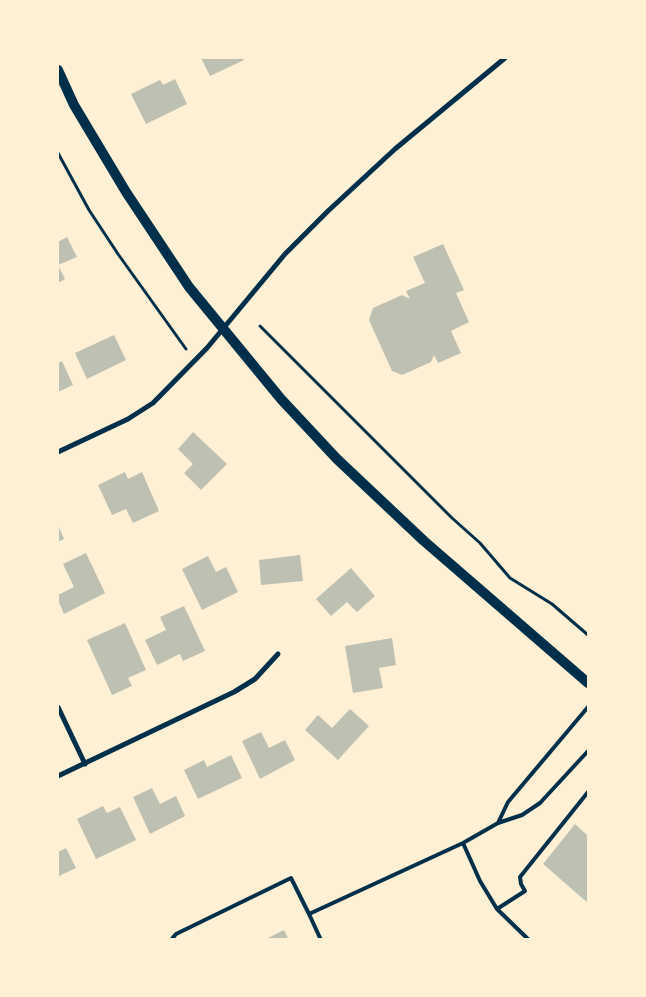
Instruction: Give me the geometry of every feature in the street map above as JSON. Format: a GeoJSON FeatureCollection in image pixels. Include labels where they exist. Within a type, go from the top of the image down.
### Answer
{"type":"FeatureCollection","features":[{"type":"Feature","properties":{"kind":"main road"},"geometry":{"type":"LineString","coordinates":[[58,70],[74,105],[126,192],[189,287],[281,399],[337,459],[424,541],[588,683]]}},
{"type":"Feature","properties":{"kind":"street"},"geometry":{"type":"LineString","coordinates":[[58,452],[153,404],[223,330],[285,254],[328,211],[395,149],[506,58]]}},
{"type":"Feature","properties":{"kind":"street"},"geometry":{"type":"LineString","coordinates":[[58,776],[234,692],[255,679],[278,654]]}},
{"type":"Feature","properties":{"kind":"street"},"geometry":{"type":"LineString","coordinates":[[58,707],[85,764]]}},
{"type":"Feature","properties":{"kind":"lane"},"geometry":{"type":"LineString","coordinates":[[498,823],[508,802],[588,707]]}},
{"type":"Feature","properties":{"kind":"lane"},"geometry":{"type":"LineString","coordinates":[[309,914],[463,843],[498,823],[522,815],[540,803],[588,751]]}},
{"type":"Feature","properties":{"kind":"lane"},"geometry":{"type":"LineString","coordinates":[[497,908],[525,891],[520,877],[588,792]]}},
{"type":"Feature","properties":{"kind":"lane"},"geometry":{"type":"LineString","coordinates":[[463,843],[480,881],[497,908],[529,940]]}},
{"type":"Feature","properties":{"kind":"lane"},"geometry":{"type":"LineString","coordinates":[[171,940],[176,934],[291,878],[321,940]]}},
{"type":"Feature","properties":{"kind":"path"},"geometry":{"type":"LineString","coordinates":[[58,153],[89,210],[186,349]]}},
{"type":"Feature","properties":{"kind":"path"},"geometry":{"type":"LineString","coordinates":[[260,326],[452,518],[480,543],[510,578],[552,604],[588,635]]}},
{"type":"Feature","properties":{"kind":"building"},"geometry":{"type":"Polygon","coordinates":[[[201,58],[243,58],[244,60],[210,76],[201,58]]]}},
{"type":"Feature","properties":{"kind":"building"},"geometry":{"type":"Polygon","coordinates":[[[175,79],[187,104],[146,124],[131,94],[160,80],[163,85],[175,79]]]}},
{"type":"Feature","properties":{"kind":"building"},"geometry":{"type":"Polygon","coordinates":[[[67,237],[77,257],[58,265],[58,242],[67,237]]]}},
{"type":"Feature","properties":{"kind":"building"},"geometry":{"type":"Polygon","coordinates":[[[443,244],[464,290],[456,293],[469,322],[451,331],[461,353],[438,363],[434,355],[431,362],[402,375],[392,371],[369,320],[373,308],[402,295],[410,299],[406,291],[425,283],[413,257],[443,244]]]}},
{"type":"Feature","properties":{"kind":"building"},"geometry":{"type":"Polygon","coordinates":[[[58,265],[65,279],[58,283],[58,265]]]}},
{"type":"Feature","properties":{"kind":"building"},"geometry":{"type":"Polygon","coordinates":[[[114,335],[126,360],[87,379],[75,353],[114,335]]]}},
{"type":"Feature","properties":{"kind":"building"},"geometry":{"type":"Polygon","coordinates":[[[62,361],[73,385],[58,392],[58,363],[62,361]]]}},
{"type":"Feature","properties":{"kind":"building"},"geometry":{"type":"Polygon","coordinates":[[[193,432],[227,464],[201,490],[184,473],[193,464],[178,449],[193,432]]]}},
{"type":"Feature","properties":{"kind":"building"},"geometry":{"type":"Polygon","coordinates":[[[125,472],[128,479],[142,472],[159,511],[133,523],[126,509],[112,515],[98,485],[125,472]]]}},
{"type":"Feature","properties":{"kind":"building"},"geometry":{"type":"Polygon","coordinates":[[[58,525],[64,539],[58,542],[58,525]]]}},
{"type":"Feature","properties":{"kind":"building"},"geometry":{"type":"Polygon","coordinates":[[[86,553],[105,593],[64,614],[58,600],[58,595],[74,587],[63,564],[86,553]]]}},
{"type":"Feature","properties":{"kind":"building"},"geometry":{"type":"Polygon","coordinates":[[[300,555],[303,581],[261,585],[259,560],[300,555]]]}},
{"type":"Feature","properties":{"kind":"building"},"geometry":{"type":"Polygon","coordinates":[[[208,556],[216,572],[226,567],[238,592],[202,610],[182,569],[208,556]]]}},
{"type":"Feature","properties":{"kind":"building"},"geometry":{"type":"Polygon","coordinates":[[[351,568],[375,596],[357,612],[347,602],[331,616],[316,599],[351,568]]]}},
{"type":"Feature","properties":{"kind":"building"},"geometry":{"type":"Polygon","coordinates":[[[184,606],[205,651],[183,661],[180,654],[157,665],[145,640],[166,630],[160,617],[184,606]]]}},
{"type":"Feature","properties":{"kind":"building"},"geometry":{"type":"Polygon","coordinates":[[[125,623],[146,670],[128,678],[132,686],[112,695],[87,640],[125,623]]]}},
{"type":"Feature","properties":{"kind":"building"},"geometry":{"type":"Polygon","coordinates":[[[392,638],[396,665],[379,668],[383,688],[353,693],[345,646],[392,638]]]}},
{"type":"Feature","properties":{"kind":"building"},"geometry":{"type":"Polygon","coordinates":[[[350,709],[369,726],[338,760],[305,730],[318,715],[332,728],[350,709]]]}},
{"type":"Feature","properties":{"kind":"building"},"geometry":{"type":"Polygon","coordinates":[[[261,732],[269,748],[285,740],[295,760],[260,779],[242,741],[261,732]]]}},
{"type":"Feature","properties":{"kind":"building"},"geometry":{"type":"Polygon","coordinates":[[[231,755],[242,778],[198,799],[184,770],[204,760],[207,767],[231,755]]]}},
{"type":"Feature","properties":{"kind":"building"},"geometry":{"type":"Polygon","coordinates":[[[152,788],[160,804],[176,796],[185,816],[150,834],[133,797],[152,788]]]}},
{"type":"Feature","properties":{"kind":"building"},"geometry":{"type":"Polygon","coordinates":[[[103,806],[107,813],[120,807],[136,840],[96,859],[77,819],[103,806]]]}},
{"type":"Feature","properties":{"kind":"building"},"geometry":{"type":"Polygon","coordinates":[[[575,824],[588,836],[588,903],[543,864],[575,824]]]}},
{"type":"Feature","properties":{"kind":"building"},"geometry":{"type":"Polygon","coordinates":[[[66,848],[76,868],[58,878],[58,852],[66,848]]]}},
{"type":"Feature","properties":{"kind":"building"},"geometry":{"type":"Polygon","coordinates":[[[284,930],[289,940],[264,940],[284,930]]]}}]}
